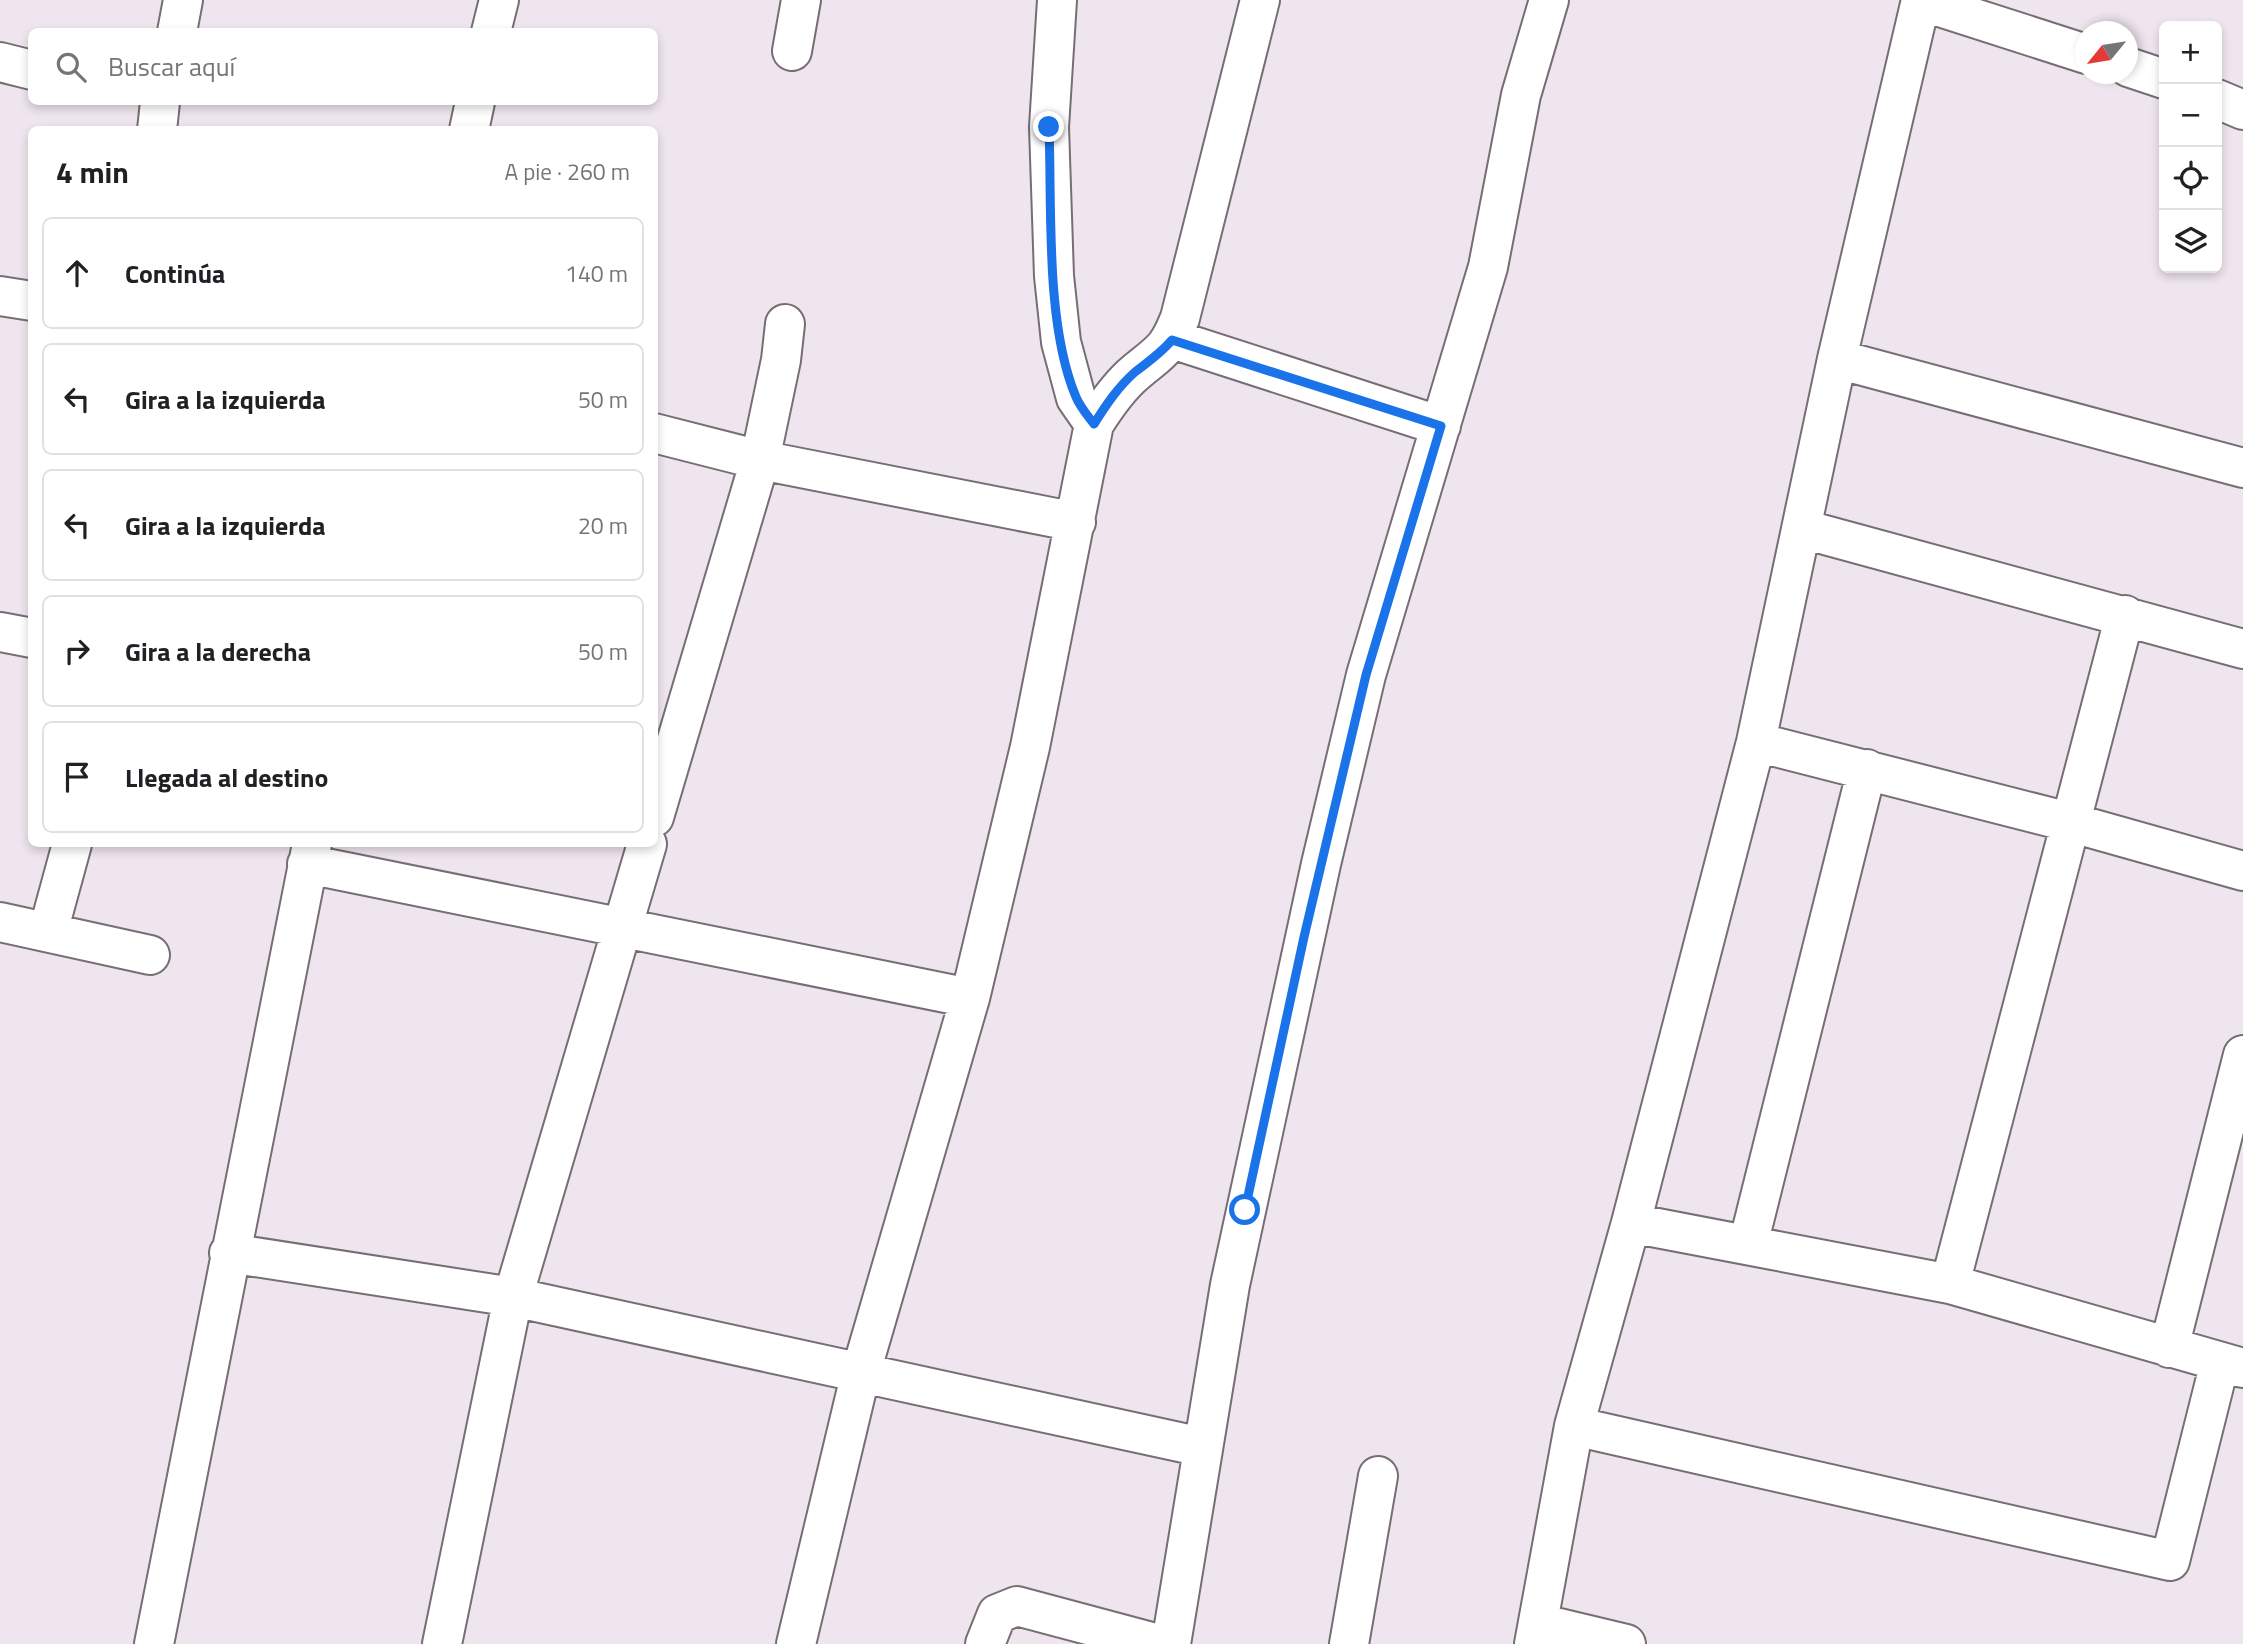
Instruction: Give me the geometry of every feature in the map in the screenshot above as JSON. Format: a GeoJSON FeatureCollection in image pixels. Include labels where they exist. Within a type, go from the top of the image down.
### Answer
{"type":"FeatureCollection","features":[{"type":"Feature","properties":{"kind":"street"},"geometry":{"type":"LineString","coordinates":[[178,28],[183,0]]}},
{"type":"Feature","properties":{"kind":"street"},"geometry":{"type":"LineString","coordinates":[[492,28],[499,0]]}},
{"type":"Feature","properties":{"kind":"street"},"geometry":{"type":"LineString","coordinates":[[792,51],[801,0]]}},
{"type":"Feature","properties":{"kind":"street"},"geometry":{"type":"LineString","coordinates":[[1057,0],[1049,127],[1054,276],[1061,342],[1073,387],[1076,398],[1094,424]]}},
{"type":"Feature","properties":{"kind":"street"},"geometry":{"type":"LineString","coordinates":[[796,1644],[861,1372],[970,998],[1030,747],[1094,424],[1109,400],[1135,372],[1158,357],[1172,340],[1180,318],[1260,0]]}},
{"type":"Feature","properties":{"kind":"street"},"geometry":{"type":"LineString","coordinates":[[1171,1644],[1230,1285],[1321,864],[1366,675],[1488,267],[1521,95],[1549,0]]}},
{"type":"Feature","properties":{"kind":"street"},"geometry":{"type":"LineString","coordinates":[[1626,1644],[1536,1634],[1574,1426],[1631,1223],[1756,742],[1837,359],[1921,1],[2075,51]]}},
{"type":"Feature","properties":{"kind":"street"},"geometry":{"type":"LineString","coordinates":[[0,62],[28,69]]}},
{"type":"Feature","properties":{"kind":"street"},"geometry":{"type":"LineString","coordinates":[[2138,71],[2159,77]]}},
{"type":"Feature","properties":{"kind":"street"},"geometry":{"type":"LineString","coordinates":[[2222,101],[2243,110]]}},
{"type":"Feature","properties":{"kind":"street"},"geometry":{"type":"LineString","coordinates":[[470,126],[474,105]]}},
{"type":"Feature","properties":{"kind":"street"},"geometry":{"type":"LineString","coordinates":[[0,296],[28,300]]}},
{"type":"Feature","properties":{"kind":"street"},"geometry":{"type":"LineString","coordinates":[[658,804],[760,460],[781,360],[785,324]]}},
{"type":"Feature","properties":{"kind":"street"},"geometry":{"type":"LineString","coordinates":[[1172,340],[1441,426]]}},
{"type":"Feature","properties":{"kind":"street"},"geometry":{"type":"LineString","coordinates":[[1837,359],[2243,468]]}},
{"type":"Feature","properties":{"kind":"street"},"geometry":{"type":"LineString","coordinates":[[658,434],[760,460],[1076,522]]}},
{"type":"Feature","properties":{"kind":"street"},"geometry":{"type":"LineString","coordinates":[[1802,528],[2243,649]]}},
{"type":"Feature","properties":{"kind":"street"},"geometry":{"type":"LineString","coordinates":[[1950,1284],[2125,615]]}},
{"type":"Feature","properties":{"kind":"street"},"geometry":{"type":"LineString","coordinates":[[0,632],[28,637]]}},
{"type":"Feature","properties":{"kind":"street"},"geometry":{"type":"LineString","coordinates":[[1756,742],[2069,822],[2243,871]]}},
{"type":"Feature","properties":{"kind":"street"},"geometry":{"type":"LineString","coordinates":[[1748,1245],[1867,769]]}},
{"type":"Feature","properties":{"kind":"street"},"geometry":{"type":"LineString","coordinates":[[48,932],[71,847]]}},
{"type":"Feature","properties":{"kind":"street"},"geometry":{"type":"LineString","coordinates":[[442,1644],[513,1297],[646,847]]}},
{"type":"Feature","properties":{"kind":"street"},"geometry":{"type":"LineString","coordinates":[[154,1644],[309,854],[622,925],[970,998]]}},
{"type":"Feature","properties":{"kind":"street"},"geometry":{"type":"LineString","coordinates":[[0,922],[150,955]]}},
{"type":"Feature","properties":{"kind":"street"},"geometry":{"type":"LineString","coordinates":[[2169,1348],[2243,1055]]}},
{"type":"Feature","properties":{"kind":"street"},"geometry":{"type":"LineString","coordinates":[[1574,1426],[2170,1561],[2232,1365],[1950,1284],[1631,1223]]}},
{"type":"Feature","properties":{"kind":"street"},"geometry":{"type":"LineString","coordinates":[[229,1253],[513,1297],[1202,1447]]}},
{"type":"Feature","properties":{"kind":"street"},"geometry":{"type":"LineString","coordinates":[[1349,1644],[1378,1476]]}},
{"type":"Feature","properties":{"kind":"street"},"geometry":{"type":"LineString","coordinates":[[985,1644],[997,1614],[1017,1606],[1159,1644]]}},
{"type":"Feature","properties":{"kind":"route"},"geometry":{"type":"LineString","coordinates":[[1049,127],[1054,276],[1061,342],[1076,398],[1094,424],[1109,400],[1135,372],[1158,357],[1172,340],[1441,426],[1366,675],[1282,1034],[1245,1210]]}}]}
